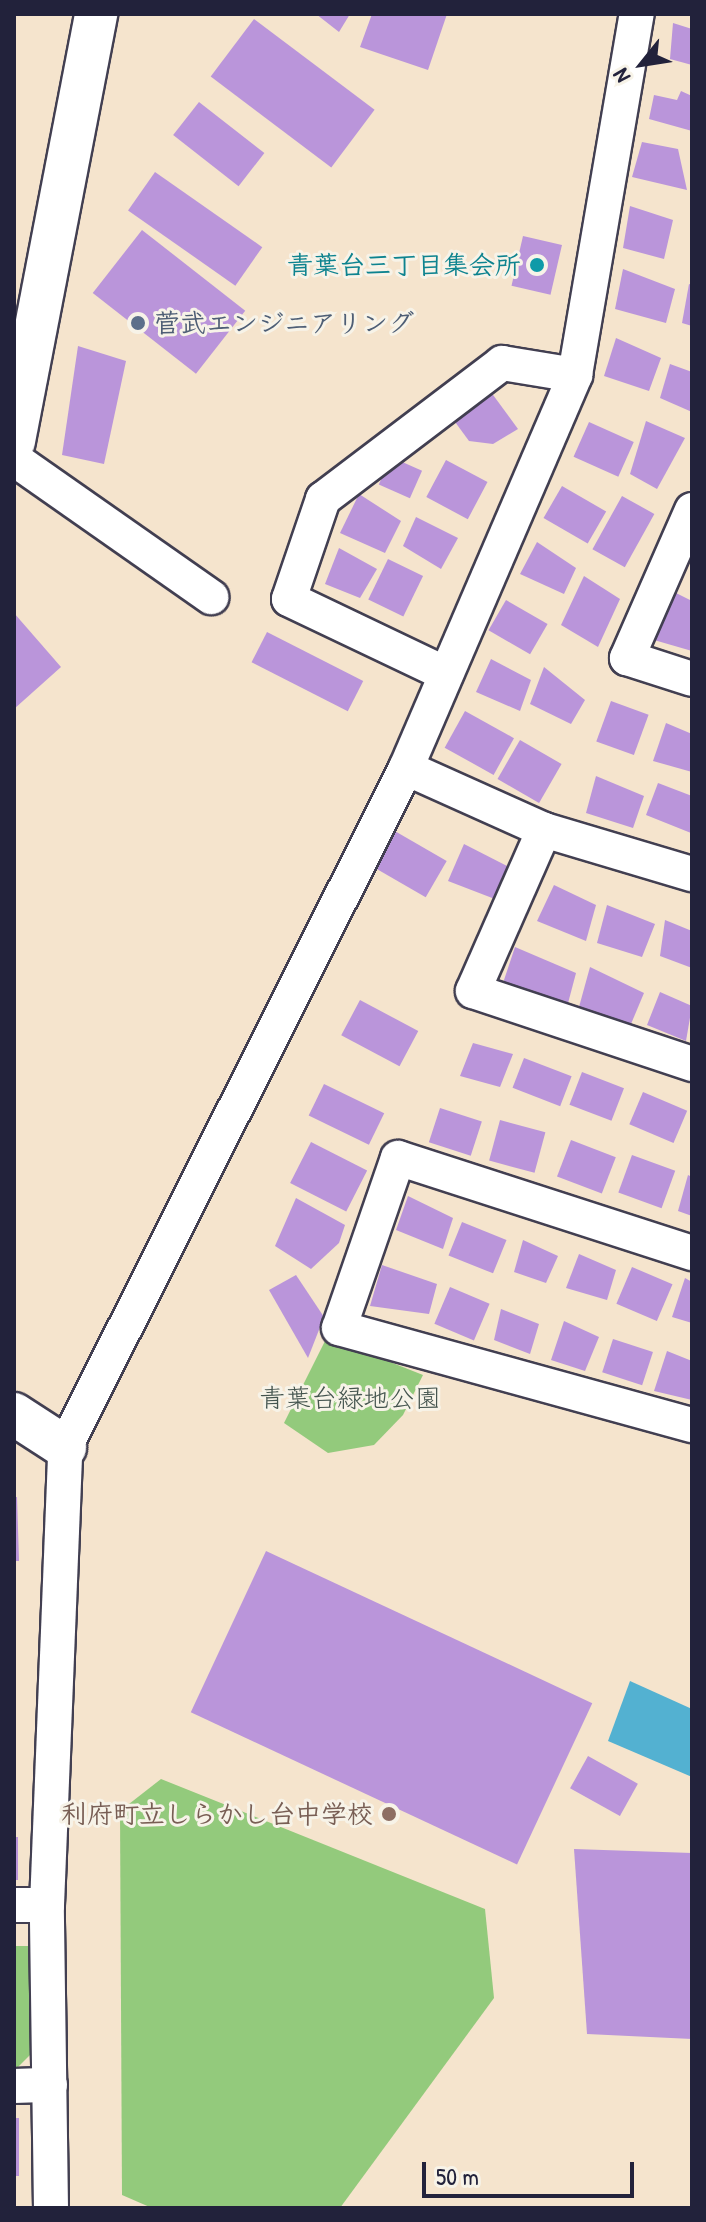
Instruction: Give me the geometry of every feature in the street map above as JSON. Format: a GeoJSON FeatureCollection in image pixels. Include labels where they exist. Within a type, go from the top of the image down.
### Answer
{"type":"FeatureCollection","features":[{"type":"Feature","properties":{"kind":"street"},"geometry":{"type":"LineString","coordinates":[[14,441],[96,14]]}},
{"type":"Feature","properties":{"kind":"street"},"geometry":{"type":"LineString","coordinates":[[51,2208],[50,2085],[30,1905],[65,1447],[406,768],[575,375],[637,14]]}},
{"type":"Feature","properties":{"kind":"street"},"geometry":{"type":"LineString","coordinates":[[446,674],[289,599],[323,499],[502,363],[575,375]]}},
{"type":"Feature","properties":{"kind":"street"},"geometry":{"type":"LineString","coordinates":[[14,459],[211,597]]}},
{"type":"Feature","properties":{"kind":"street"},"geometry":{"type":"LineString","coordinates":[[692,510],[627,658],[692,679]]}},
{"type":"Feature","properties":{"kind":"street"},"geometry":{"type":"LineString","coordinates":[[406,768],[544,830],[692,874]]}},
{"type":"Feature","properties":{"kind":"street"},"geometry":{"type":"LineString","coordinates":[[544,830],[473,991],[692,1064]]}},
{"type":"Feature","properties":{"kind":"street"},"geometry":{"type":"LineString","coordinates":[[692,1253],[398,1158],[339,1328],[692,1425]]}},
{"type":"Feature","properties":{"kind":"street"},"geometry":{"type":"LineString","coordinates":[[14,1414],[65,1447]]}},
{"type":"Feature","properties":{"kind":"street"},"geometry":{"type":"LineString","coordinates":[[14,2086],[50,2085]]}},
{"type":"Feature","properties":{"kind":"green space","name":"青葉台緑地公園"},"geometry":{"type":"Polygon","coordinates":[[[327,1337],[423,1375],[403,1415],[374,1445],[328,1453],[284,1423],[327,1337]]]}},
{"type":"Feature","properties":{"kind":"green space"},"geometry":{"type":"Polygon","coordinates":[[[161,1779],[485,1909],[494,1998],[340,2208],[152,2208],[122,2195],[120,1811],[161,1779]]]}},
{"type":"Feature","properties":{"kind":"green space"},"geometry":{"type":"Polygon","coordinates":[[[14,1946],[30,1946],[31,2054],[14,2071],[14,1946]]]}},
{"type":"Feature","properties":{"kind":"water"},"geometry":{"type":"Polygon","coordinates":[[[630,1681],[692,1709],[692,1777],[608,1741],[630,1681]]]}},
{"type":"Feature","properties":{"kind":"building"},"geometry":{"type":"Polygon","coordinates":[[[316,14],[350,14],[339,32],[316,14]]]}},
{"type":"Feature","properties":{"kind":"building"},"geometry":{"type":"Polygon","coordinates":[[[372,14],[447,14],[428,70],[360,47],[372,14]]]}},
{"type":"Feature","properties":{"kind":"building"},"geometry":{"type":"Polygon","coordinates":[[[254,19],[375,110],[331,167],[211,77],[254,19]]]}},
{"type":"Feature","properties":{"kind":"building"},"geometry":{"type":"Polygon","coordinates":[[[673,23],[692,29],[692,65],[670,59],[673,23]]]}},
{"type":"Feature","properties":{"kind":"building"},"geometry":{"type":"Polygon","coordinates":[[[681,91],[692,96],[692,131],[649,119],[654,95],[677,100],[681,91]]]}},
{"type":"Feature","properties":{"kind":"building"},"geometry":{"type":"Polygon","coordinates":[[[199,102],[264,153],[239,186],[173,135],[199,102]]]}},
{"type":"Feature","properties":{"kind":"building"},"geometry":{"type":"Polygon","coordinates":[[[642,142],[678,149],[687,190],[632,177],[642,142]]]}},
{"type":"Feature","properties":{"kind":"building"},"geometry":{"type":"Polygon","coordinates":[[[155,172],[262,247],[235,286],[128,211],[155,172]]]}},
{"type":"Feature","properties":{"kind":"building"},"geometry":{"type":"Polygon","coordinates":[[[630,206],[673,220],[664,259],[623,248],[630,206]]]}},
{"type":"Feature","properties":{"kind":"building"},"geometry":{"type":"Polygon","coordinates":[[[142,230],[245,311],[196,374],[93,293],[142,230]]]}},
{"type":"Feature","properties":{"kind":"building","name":"青葉台三丁目集会所"},"geometry":{"type":"Polygon","coordinates":[[[523,236],[562,245],[551,295],[512,286],[523,236]]]}},
{"type":"Feature","properties":{"kind":"building"},"geometry":{"type":"Polygon","coordinates":[[[623,269],[675,289],[666,323],[615,309],[623,269]]]}},
{"type":"Feature","properties":{"kind":"building"},"geometry":{"type":"Polygon","coordinates":[[[689,284],[692,285],[692,326],[682,323],[689,284]]]}},
{"type":"Feature","properties":{"kind":"building"},"geometry":{"type":"Polygon","coordinates":[[[616,338],[661,358],[649,391],[604,376],[616,338]]]}},
{"type":"Feature","properties":{"kind":"building"},"geometry":{"type":"Polygon","coordinates":[[[78,346],[126,361],[104,464],[62,455],[78,346]]]}},
{"type":"Feature","properties":{"kind":"building"},"geometry":{"type":"Polygon","coordinates":[[[670,364],[692,372],[692,412],[660,398],[670,364]]]}},
{"type":"Feature","properties":{"kind":"building"},"geometry":{"type":"Polygon","coordinates":[[[485,384],[518,429],[493,444],[469,441],[447,411],[485,384]]]}},
{"type":"Feature","properties":{"kind":"building"},"geometry":{"type":"Polygon","coordinates":[[[646,421],[685,438],[657,489],[630,474],[646,421]]]}},
{"type":"Feature","properties":{"kind":"building"},"geometry":{"type":"Polygon","coordinates":[[[589,422],[634,442],[618,477],[574,457],[589,422]]]}},
{"type":"Feature","properties":{"kind":"building"},"geometry":{"type":"Polygon","coordinates":[[[391,457],[422,471],[410,498],[379,484],[391,457]]]}},
{"type":"Feature","properties":{"kind":"building"},"geometry":{"type":"Polygon","coordinates":[[[446,460],[487,482],[468,519],[426,497],[446,460]]]}},
{"type":"Feature","properties":{"kind":"building"},"geometry":{"type":"Polygon","coordinates":[[[562,486],[606,511],[588,544],[544,518],[562,486]]]}},
{"type":"Feature","properties":{"kind":"building"},"geometry":{"type":"Polygon","coordinates":[[[359,494],[401,521],[385,553],[340,533],[359,494]]]}},
{"type":"Feature","properties":{"kind":"building"},"geometry":{"type":"Polygon","coordinates":[[[622,496],[654,514],[625,567],[592,549],[622,496]]]}},
{"type":"Feature","properties":{"kind":"building"},"geometry":{"type":"Polygon","coordinates":[[[416,517],[458,538],[441,569],[403,546],[416,517]]]}},
{"type":"Feature","properties":{"kind":"building"},"geometry":{"type":"Polygon","coordinates":[[[537,542],[576,568],[564,594],[520,574],[537,542]]]}},
{"type":"Feature","properties":{"kind":"building"},"geometry":{"type":"Polygon","coordinates":[[[339,548],[377,569],[360,598],[325,584],[339,548]]]}},
{"type":"Feature","properties":{"kind":"building"},"geometry":{"type":"Polygon","coordinates":[[[388,559],[423,576],[403,617],[368,599],[388,559]]]}},
{"type":"Feature","properties":{"kind":"building"},"geometry":{"type":"Polygon","coordinates":[[[584,576],[620,599],[598,647],[561,625],[584,576]]]}},
{"type":"Feature","properties":{"kind":"building"},"geometry":{"type":"Polygon","coordinates":[[[672,591],[692,601],[692,651],[654,640],[672,591]]]}},
{"type":"Feature","properties":{"kind":"building"},"geometry":{"type":"Polygon","coordinates":[[[506,600],[548,624],[530,654],[488,630],[506,600]]]}},
{"type":"Feature","properties":{"kind":"building"},"geometry":{"type":"Polygon","coordinates":[[[14,613],[61,667],[14,709],[14,613]]]}},
{"type":"Feature","properties":{"kind":"building"},"geometry":{"type":"Polygon","coordinates":[[[267,632],[363,681],[348,711],[252,662],[267,632]]]}},
{"type":"Feature","properties":{"kind":"building"},"geometry":{"type":"Polygon","coordinates":[[[491,659],[531,680],[520,711],[476,692],[491,659]]]}},
{"type":"Feature","properties":{"kind":"building"},"geometry":{"type":"Polygon","coordinates":[[[544,667],[585,700],[571,724],[530,704],[544,667]]]}},
{"type":"Feature","properties":{"kind":"building"},"geometry":{"type":"Polygon","coordinates":[[[611,701],[649,715],[634,755],[596,741],[611,701]]]}},
{"type":"Feature","properties":{"kind":"building"},"geometry":{"type":"Polygon","coordinates":[[[465,711],[514,738],[494,775],[445,748],[465,711]]]}},
{"type":"Feature","properties":{"kind":"building"},"geometry":{"type":"Polygon","coordinates":[[[666,723],[692,734],[692,772],[653,761],[666,723]]]}},
{"type":"Feature","properties":{"kind":"building"},"geometry":{"type":"Polygon","coordinates":[[[520,740],[562,764],[539,803],[498,779],[520,740]]]}},
{"type":"Feature","properties":{"kind":"building"},"geometry":{"type":"Polygon","coordinates":[[[596,776],[644,796],[633,828],[586,813],[596,776]]]}},
{"type":"Feature","properties":{"kind":"building"},"geometry":{"type":"Polygon","coordinates":[[[658,783],[692,796],[691,833],[646,815],[658,783]]]}},
{"type":"Feature","properties":{"kind":"building"},"geometry":{"type":"Polygon","coordinates":[[[393,830],[447,861],[426,897],[372,866],[393,830]]]}},
{"type":"Feature","properties":{"kind":"building"},"geometry":{"type":"Polygon","coordinates":[[[464,844],[515,870],[500,901],[448,881],[464,844]]]}},
{"type":"Feature","properties":{"kind":"building"},"geometry":{"type":"Polygon","coordinates":[[[554,885],[596,905],[586,941],[537,921],[554,885]]]}},
{"type":"Feature","properties":{"kind":"building"},"geometry":{"type":"Polygon","coordinates":[[[607,905],[655,924],[642,957],[597,943],[607,905]]]}},
{"type":"Feature","properties":{"kind":"building"},"geometry":{"type":"Polygon","coordinates":[[[665,920],[692,931],[692,968],[660,956],[665,920]]]}},
{"type":"Feature","properties":{"kind":"building"},"geometry":{"type":"Polygon","coordinates":[[[515,947],[576,973],[567,1007],[503,983],[515,947]]]}},
{"type":"Feature","properties":{"kind":"building"},"geometry":{"type":"Polygon","coordinates":[[[590,967],[644,993],[631,1024],[579,1007],[590,967]]]}},
{"type":"Feature","properties":{"kind":"building"},"geometry":{"type":"Polygon","coordinates":[[[660,992],[692,1006],[686,1041],[647,1025],[660,992]]]}},
{"type":"Feature","properties":{"kind":"building"},"geometry":{"type":"Polygon","coordinates":[[[360,1000],[418,1031],[399,1066],[341,1035],[360,1000]]]}},
{"type":"Feature","properties":{"kind":"building"},"geometry":{"type":"Polygon","coordinates":[[[473,1043],[513,1054],[500,1087],[460,1076],[473,1043]]]}},
{"type":"Feature","properties":{"kind":"building"},"geometry":{"type":"Polygon","coordinates":[[[524,1058],[572,1076],[560,1106],[513,1088],[524,1058]]]}},
{"type":"Feature","properties":{"kind":"building"},"geometry":{"type":"Polygon","coordinates":[[[582,1072],[624,1088],[611,1121],[569,1105],[582,1072]]]}},
{"type":"Feature","properties":{"kind":"building"},"geometry":{"type":"Polygon","coordinates":[[[324,1084],[384,1113],[369,1145],[309,1115],[324,1084]]]}},
{"type":"Feature","properties":{"kind":"building"},"geometry":{"type":"Polygon","coordinates":[[[643,1092],[687,1111],[674,1143],[629,1124],[643,1092]]]}},
{"type":"Feature","properties":{"kind":"building"},"geometry":{"type":"Polygon","coordinates":[[[440,1108],[482,1122],[471,1156],[429,1142],[440,1108]]]}},
{"type":"Feature","properties":{"kind":"building"},"geometry":{"type":"Polygon","coordinates":[[[500,1120],[545,1132],[535,1173],[489,1161],[500,1120]]]}},
{"type":"Feature","properties":{"kind":"building"},"geometry":{"type":"Polygon","coordinates":[[[571,1140],[616,1157],[602,1194],[557,1176],[571,1140]]]}},
{"type":"Feature","properties":{"kind":"building"},"geometry":{"type":"Polygon","coordinates":[[[311,1142],[367,1171],[346,1212],[290,1183],[311,1142]]]}},
{"type":"Feature","properties":{"kind":"building"},"geometry":{"type":"Polygon","coordinates":[[[632,1155],[675,1171],[662,1208],[618,1193],[632,1155]]]}},
{"type":"Feature","properties":{"kind":"building"},"geometry":{"type":"Polygon","coordinates":[[[688,1175],[692,1177],[692,1216],[678,1211],[688,1175]]]}},
{"type":"Feature","properties":{"kind":"building"},"geometry":{"type":"Polygon","coordinates":[[[408,1196],[453,1218],[443,1249],[396,1230],[408,1196]]]}},
{"type":"Feature","properties":{"kind":"building"},"geometry":{"type":"Polygon","coordinates":[[[296,1198],[345,1225],[339,1243],[311,1269],[275,1246],[296,1198]]]}},
{"type":"Feature","properties":{"kind":"building"},"geometry":{"type":"Polygon","coordinates":[[[462,1222],[507,1240],[493,1273],[449,1255],[462,1222]]]}},
{"type":"Feature","properties":{"kind":"building"},"geometry":{"type":"Polygon","coordinates":[[[523,1240],[558,1256],[546,1283],[514,1272],[523,1240]]]}},
{"type":"Feature","properties":{"kind":"building"},"geometry":{"type":"Polygon","coordinates":[[[579,1254],[616,1270],[607,1300],[566,1288],[579,1254]]]}},
{"type":"Feature","properties":{"kind":"building"},"geometry":{"type":"Polygon","coordinates":[[[382,1265],[437,1284],[429,1314],[370,1306],[382,1265]]]}},
{"type":"Feature","properties":{"kind":"building"},"geometry":{"type":"Polygon","coordinates":[[[632,1267],[673,1284],[657,1321],[616,1304],[632,1267]]]}},
{"type":"Feature","properties":{"kind":"building"},"geometry":{"type":"Polygon","coordinates":[[[296,1275],[324,1317],[308,1358],[269,1290],[296,1275]]]}},
{"type":"Feature","properties":{"kind":"building"},"geometry":{"type":"Polygon","coordinates":[[[685,1278],[692,1282],[692,1323],[672,1317],[685,1278]]]}},
{"type":"Feature","properties":{"kind":"building"},"geometry":{"type":"Polygon","coordinates":[[[450,1287],[490,1304],[474,1341],[434,1324],[450,1287]]]}},
{"type":"Feature","properties":{"kind":"building"},"geometry":{"type":"Polygon","coordinates":[[[501,1309],[539,1324],[530,1354],[494,1340],[501,1309]]]}},
{"type":"Feature","properties":{"kind":"building"},"geometry":{"type":"Polygon","coordinates":[[[564,1321],[599,1337],[585,1371],[551,1360],[564,1321]]]}},
{"type":"Feature","properties":{"kind":"building"},"geometry":{"type":"Polygon","coordinates":[[[613,1339],[653,1352],[642,1385],[602,1372],[613,1339]]]}},
{"type":"Feature","properties":{"kind":"building"},"geometry":{"type":"Polygon","coordinates":[[[667,1351],[692,1361],[692,1400],[654,1391],[667,1351]]]}},
{"type":"Feature","properties":{"kind":"building"},"geometry":{"type":"Polygon","coordinates":[[[14,1497],[17,1497],[19,1561],[14,1561],[14,1497]]]}},
{"type":"Feature","properties":{"kind":"building"},"geometry":{"type":"Polygon","coordinates":[[[266,1551],[592,1703],[517,1864],[191,1712],[266,1551]]]}},
{"type":"Feature","properties":{"kind":"building"},"geometry":{"type":"Polygon","coordinates":[[[588,1756],[638,1784],[620,1816],[570,1788],[588,1756]]]}},
{"type":"Feature","properties":{"kind":"building"},"geometry":{"type":"Polygon","coordinates":[[[14,1837],[18,1837],[18,1880],[14,1880],[14,1837]]]}},
{"type":"Feature","properties":{"kind":"building"},"geometry":{"type":"Polygon","coordinates":[[[574,1849],[692,1853],[692,2039],[587,2034],[574,1849]]]}},
{"type":"Feature","properties":{"kind":"building"},"geometry":{"type":"Polygon","coordinates":[[[14,2118],[19,2118],[19,2176],[14,2176],[14,2118]]]}},
{"type":"Feature","properties":{"kind":"place","name":"青葉台三丁目集会所"},"geometry":{"type":"Point","coordinates":[537,265]}},
{"type":"Feature","properties":{"kind":"place","name":"菅武エンジニアリング"},"geometry":{"type":"Point","coordinates":[138,323]}},
{"type":"Feature","properties":{"kind":"place","name":"利府町立しらかし台中学校"},"geometry":{"type":"Point","coordinates":[389,1814]}}]}
